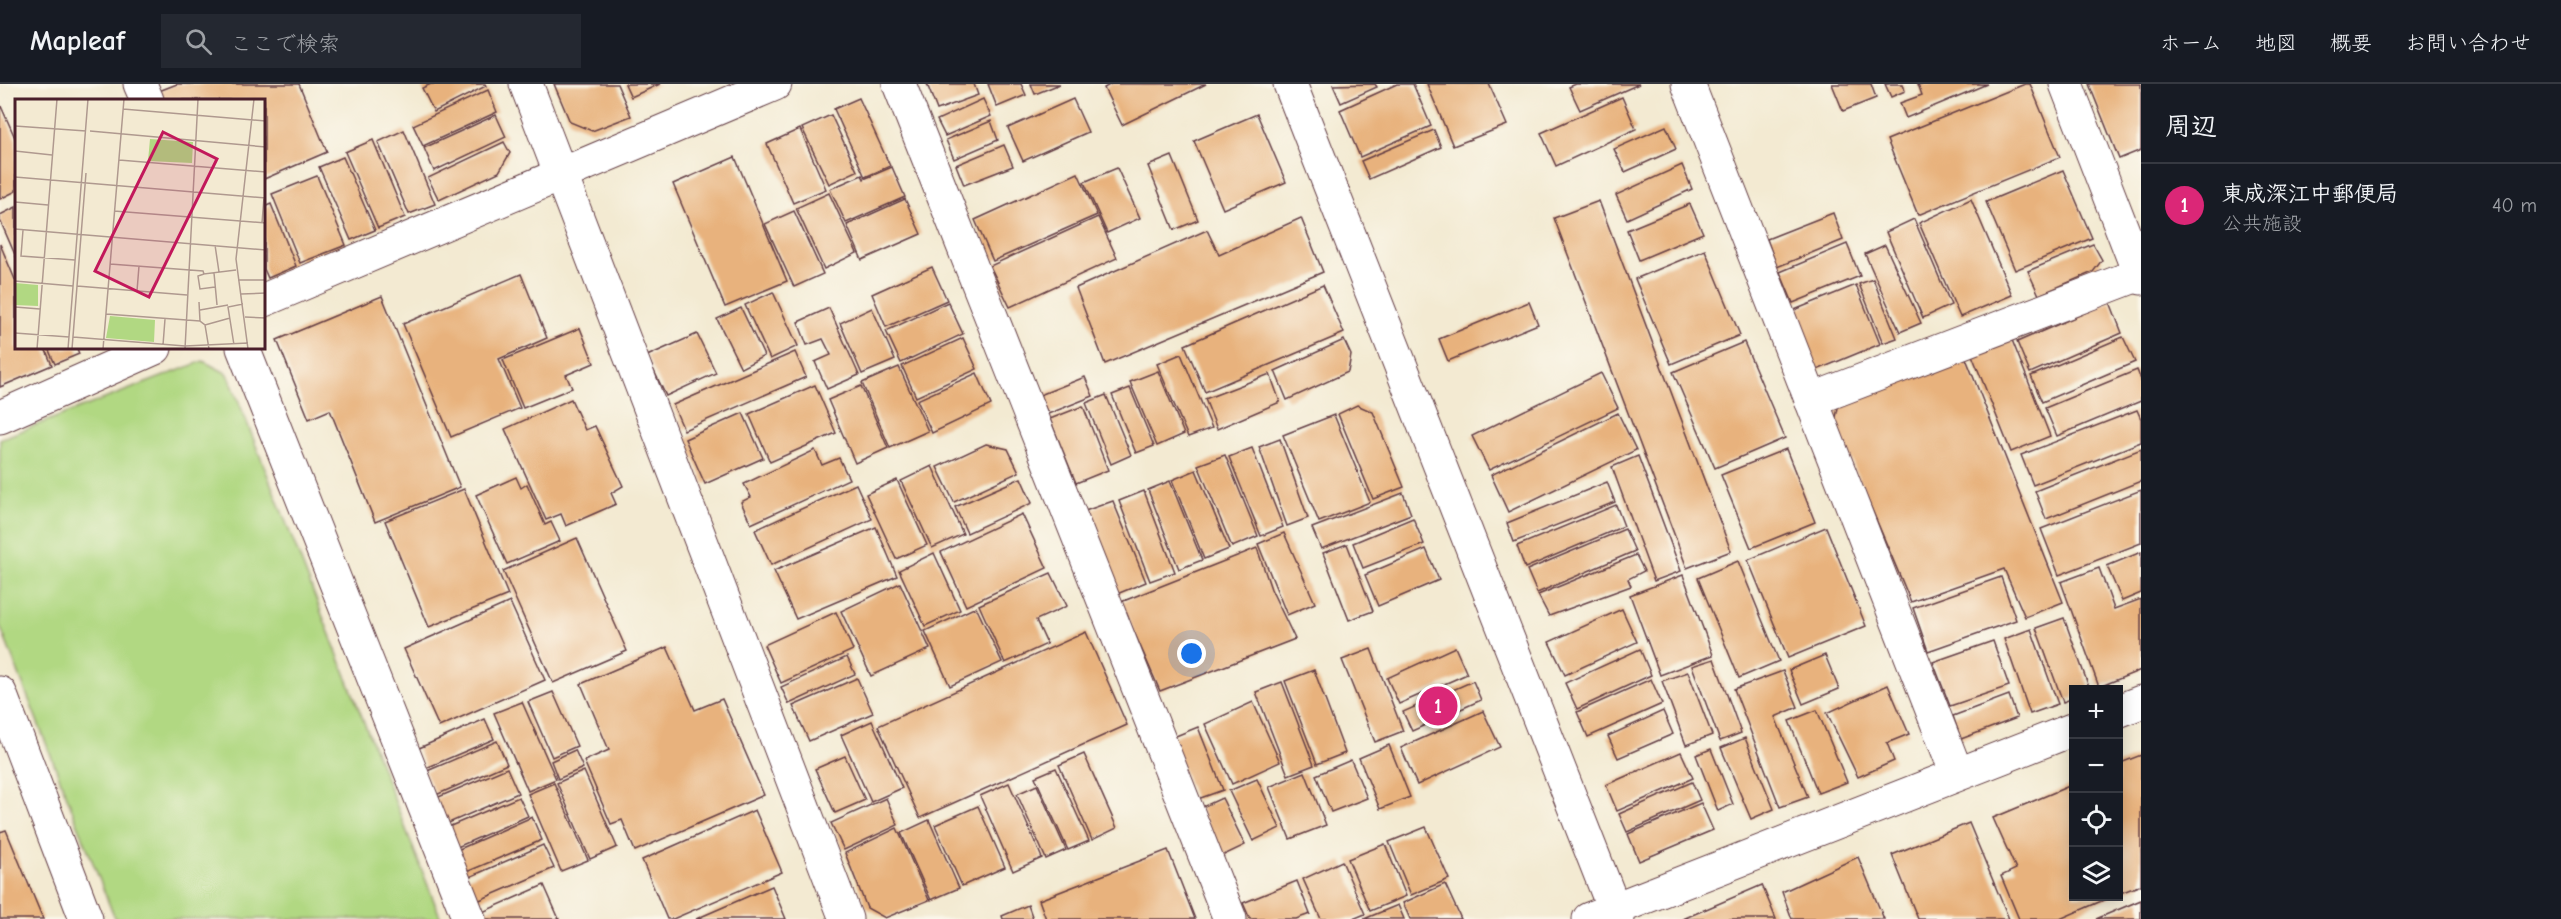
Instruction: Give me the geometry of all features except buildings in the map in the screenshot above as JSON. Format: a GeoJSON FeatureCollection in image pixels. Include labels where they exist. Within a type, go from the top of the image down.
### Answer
{"type":"FeatureCollection","features":[{"type":"Feature","properties":{"kind":"street"},"geometry":{"type":"LineString","coordinates":[[140,84],[147,99]]}},
{"type":"Feature","properties":{"kind":"street"},"geometry":{"type":"LineString","coordinates":[[525,84],[846,919]]}},
{"type":"Feature","properties":{"kind":"street"},"geometry":{"type":"LineString","coordinates":[[266,299],[562,176],[775,84]]}},
{"type":"Feature","properties":{"kind":"street"},"geometry":{"type":"LineString","coordinates":[[899,84],[1230,919]]}},
{"type":"Feature","properties":{"kind":"street"},"geometry":{"type":"LineString","coordinates":[[1290,84],[1607,916],[2069,731]]}},
{"type":"Feature","properties":{"kind":"street"},"geometry":{"type":"LineString","coordinates":[[1688,84],[1957,774]]}},
{"type":"Feature","properties":{"kind":"street"},"geometry":{"type":"LineString","coordinates":[[1811,400],[2140,276],[2066,84]]}},
{"type":"Feature","properties":{"kind":"street"},"geometry":{"type":"LineString","coordinates":[[0,417],[151,350]]}},
{"type":"Feature","properties":{"kind":"street"},"geometry":{"type":"LineString","coordinates":[[244,350],[469,919]]}},
{"type":"Feature","properties":{"kind":"street"},"geometry":{"type":"LineString","coordinates":[[0,693],[86,919]]}},
{"type":"Feature","properties":{"kind":"street"},"geometry":{"type":"LineString","coordinates":[[2123,709],[2141,702]]}},
{"type":"Feature","properties":{"kind":"green space"},"geometry":{"type":"Polygon","coordinates":[[[203,361],[228,374],[441,919],[115,919],[0,626],[0,439],[203,361]]]}},
{"type":"Feature","properties":{"kind":"place","name":"東成深江中郵便局"},"geometry":{"type":"Point","coordinates":[1438,706]}}]}
